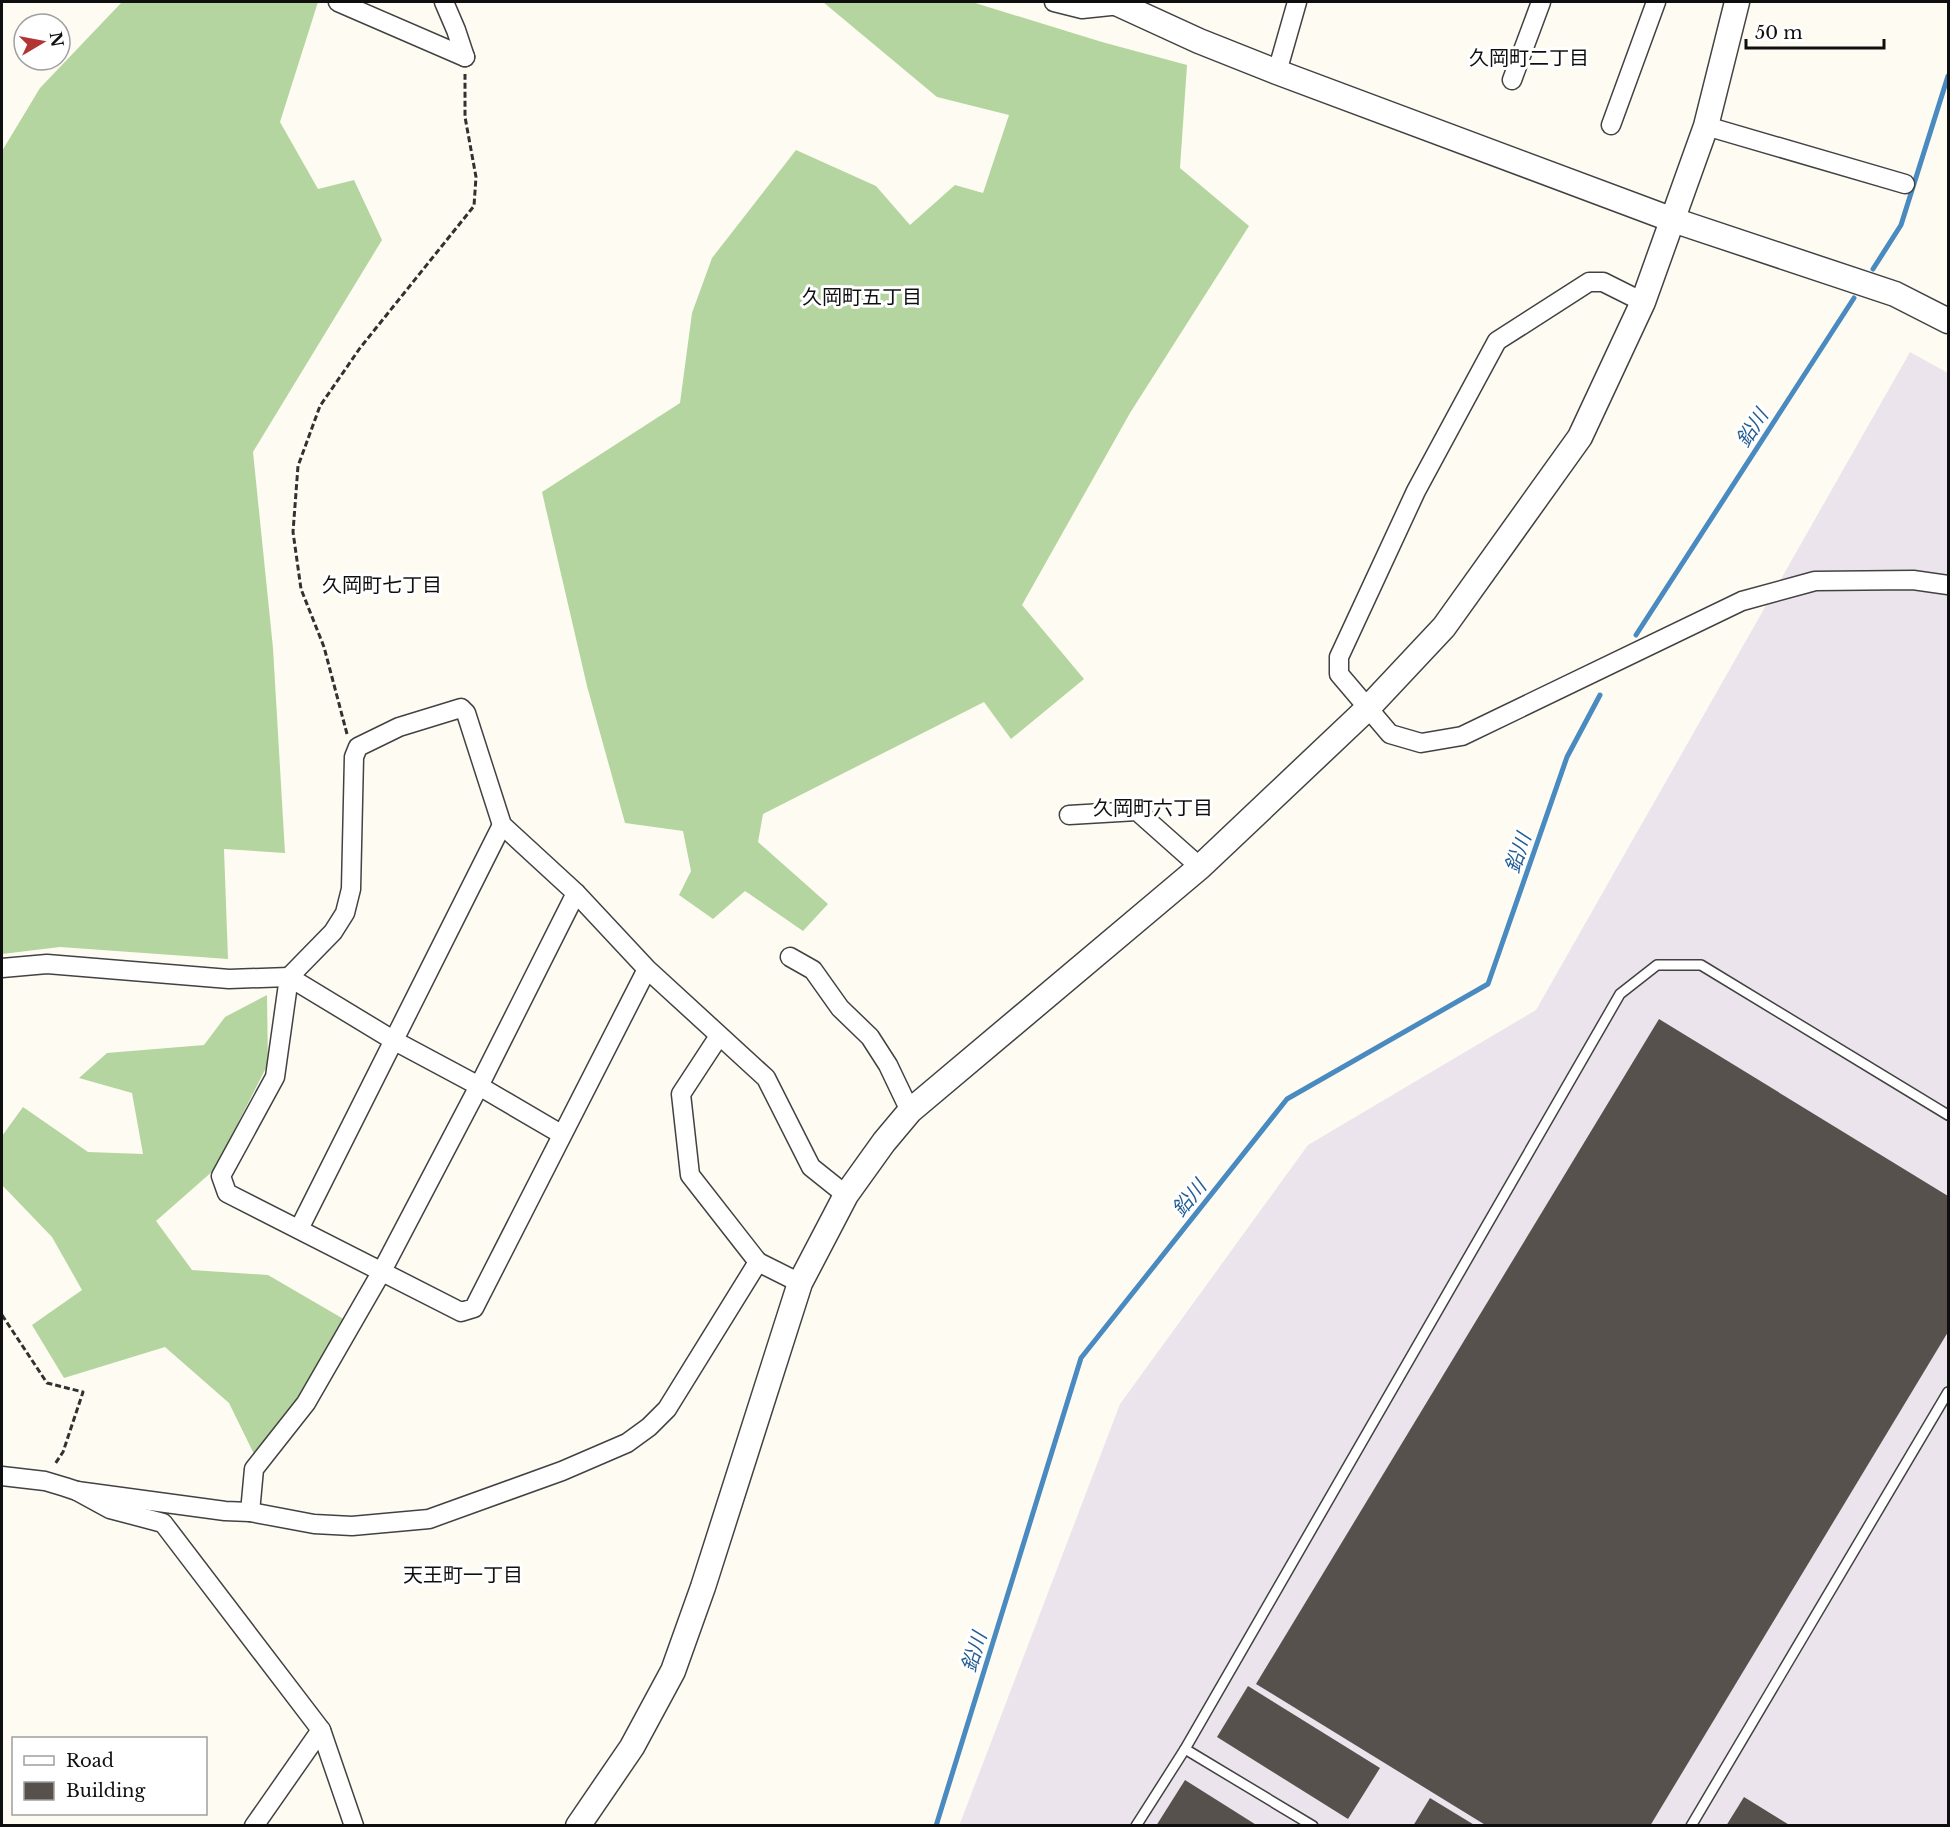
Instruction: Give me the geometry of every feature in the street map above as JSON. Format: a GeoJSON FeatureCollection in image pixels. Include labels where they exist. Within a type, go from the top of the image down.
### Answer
{"type":"FeatureCollection","features":[{"type":"Feature","properties":{"kind":"street"},"geometry":{"type":"LineString","coordinates":[[338,2],[465,57]]}},
{"type":"Feature","properties":{"kind":"street"},"geometry":{"type":"LineString","coordinates":[[444,2],[465,57]]}},
{"type":"Feature","properties":{"kind":"street"},"geometry":{"type":"LineString","coordinates":[[1054,2],[1082,9],[1117,3],[1198,41],[1277,72],[1673,220],[1895,294],[1948,321]]}},
{"type":"Feature","properties":{"kind":"street"},"geometry":{"type":"LineString","coordinates":[[1277,72],[1297,2]]}},
{"type":"Feature","properties":{"kind":"street"},"geometry":{"type":"LineString","coordinates":[[1512,80],[1541,2]]}},
{"type":"Feature","properties":{"kind":"street"},"geometry":{"type":"LineString","coordinates":[[1611,126],[1656,2]]}},
{"type":"Feature","properties":{"kind":"street"},"geometry":{"type":"LineString","coordinates":[[578,1826],[632,1747],[673,1671],[704,1587],[800,1283],[846,1195],[884,1142],[910,1111],[1200,867],[1368,708],[1444,627],[1580,437],[1643,302],[1673,220],[1706,126],[1737,2]]}},
{"type":"Feature","properties":{"kind":"street"},"geometry":{"type":"LineString","coordinates":[[1706,126],[1905,184]]}},
{"type":"Feature","properties":{"kind":"street"},"geometry":{"type":"LineString","coordinates":[[1643,302],[1604,282],[1589,282],[1497,341],[1416,491],[1340,657],[1339,674],[1390,734],[1421,743],[1462,736],[1742,601],[1815,581],[1912,580],[1948,585]]}},
{"type":"Feature","properties":{"kind":"street"},"geometry":{"type":"LineString","coordinates":[[647,969],[474,1308],[461,1312],[228,1193],[221,1176],[275,1077],[289,977],[333,932],[345,914],[351,889],[354,757],[358,747],[399,727],[461,708],[466,713],[502,825],[576,893],[647,969],[766,1078],[811,1167],[846,1195]]}},
{"type":"Feature","properties":{"kind":"street"},"geometry":{"type":"LineString","coordinates":[[1068,815],[1137,811],[1200,867]]}},
{"type":"Feature","properties":{"kind":"street"},"geometry":{"type":"LineString","coordinates":[[299,1229],[502,825]]}},
{"type":"Feature","properties":{"kind":"street"},"geometry":{"type":"LineString","coordinates":[[250,1512],[254,1469],[306,1403],[382,1272],[576,893]]}},
{"type":"Feature","properties":{"kind":"street"},"geometry":{"type":"LineString","coordinates":[[789,957],[813,970],[840,1008],[870,1036],[888,1065],[910,1111]]}},
{"type":"Feature","properties":{"kind":"street"},"geometry":{"type":"LineString","coordinates":[[2,968],[47,964],[229,979],[289,977],[393,1040],[479,1086],[561,1134]]}},
{"type":"Feature","properties":{"kind":"street"},"geometry":{"type":"LineString","coordinates":[[719,1036],[681,1094],[690,1175],[758,1262],[800,1283]]}},
{"type":"Feature","properties":{"kind":"street"},"geometry":{"type":"LineString","coordinates":[[2,1476],[45,1481],[77,1491],[225,1511],[250,1512],[314,1524],[351,1526],[429,1519],[562,1471],[627,1443],[649,1427],[667,1409],[758,1262]]}},
{"type":"Feature","properties":{"kind":"street"},"geometry":{"type":"LineString","coordinates":[[77,1491],[110,1509],[163,1523],[321,1730],[354,1826]]}},
{"type":"Feature","properties":{"kind":"street"},"geometry":{"type":"LineString","coordinates":[[254,1826],[321,1730]]}},
{"type":"Feature","properties":{"kind":"lane"},"geometry":{"type":"LineString","coordinates":[[1136,1826],[1185,1749],[1620,994],[1657,965],[1701,965],[1948,1115]]}},
{"type":"Feature","properties":{"kind":"lane"},"geometry":{"type":"LineString","coordinates":[[1691,1826],[1948,1392]]}},
{"type":"Feature","properties":{"kind":"lane"},"geometry":{"type":"LineString","coordinates":[[1185,1749],[1313,1826]]}},
{"type":"Feature","properties":{"kind":"path"},"geometry":{"type":"LineString","coordinates":[[354,757],[324,647],[301,589],[293,532],[298,466],[320,406],[360,348],[474,206],[476,177],[465,117],[465,57]]}},
{"type":"Feature","properties":{"kind":"path"},"geometry":{"type":"LineString","coordinates":[[2,1315],[47,1383],[83,1392],[63,1452],[45,1481]]}},
{"type":"Feature","properties":{"kind":"shaded area"},"geometry":{"type":"Polygon","coordinates":[[[1910,352],[1948,373],[1948,1825],[959,1826],[1120,1404],[1308,1145],[1536,1010],[1910,352]]]}},
{"type":"Feature","properties":{"kind":"green space"},"geometry":{"type":"Polygon","coordinates":[[[122,2],[318,2],[280,122],[318,189],[354,180],[382,240],[253,452],[273,648],[285,853],[224,849],[228,959],[60,947],[2,954],[2,151],[40,88],[55,72],[72,72],[72,54],[122,2]]]}},
{"type":"Feature","properties":{"kind":"green space"},"geometry":{"type":"Polygon","coordinates":[[[823,2],[972,2],[1102,42],[1187,65],[1180,168],[1249,226],[1130,413],[1022,605],[1084,679],[1011,739],[984,702],[763,814],[758,842],[828,904],[803,931],[745,891],[713,919],[679,895],[691,871],[683,831],[625,823],[587,686],[542,492],[680,403],[692,313],[712,258],[796,150],[876,186],[910,225],[955,185],[983,193],[1009,115],[937,97],[823,2]]]}},
{"type":"Feature","properties":{"kind":"green space"},"geometry":{"type":"Polygon","coordinates":[[[267,995],[268,1064],[214,1170],[156,1221],[192,1270],[268,1275],[347,1321],[302,1403],[254,1454],[229,1403],[165,1347],[64,1378],[32,1325],[82,1290],[52,1237],[2,1185],[2,1136],[23,1107],[88,1152],[143,1154],[132,1093],[79,1078],[107,1053],[204,1045],[225,1017],[267,995]]]}},
{"type":"Feature","properties":{"kind":"building"},"geometry":{"type":"Polygon","coordinates":[[[1659,1019],[1948,1196],[1948,1332],[1650,1826],[1487,1826],[1256,1684],[1659,1019]]]}},
{"type":"Feature","properties":{"kind":"building"},"geometry":{"type":"Polygon","coordinates":[[[1248,1686],[1380,1768],[1348,1819],[1217,1737],[1248,1686]]]}},
{"type":"Feature","properties":{"kind":"building"},"geometry":{"type":"Polygon","coordinates":[[[1185,1780],[1258,1826],[1156,1826],[1185,1780]]]}},
{"type":"Feature","properties":{"kind":"building"},"geometry":{"type":"Polygon","coordinates":[[[1744,1797],[1791,1826],[1726,1826],[1744,1797]]]}},
{"type":"Feature","properties":{"kind":"building"},"geometry":{"type":"Polygon","coordinates":[[[1430,1798],[1476,1826],[1413,1826],[1430,1798]]]}},
{"type":"Feature","properties":{"kind":"waterway","name":"鉛川"},"geometry":{"type":"LineString","coordinates":[[1873,269],[1901,225],[1948,76]]}},
{"type":"Feature","properties":{"kind":"waterway","name":"鉛川"},"geometry":{"type":"LineString","coordinates":[[1636,635],[1854,298]]}},
{"type":"Feature","properties":{"kind":"waterway","name":"鉛川"},"geometry":{"type":"LineString","coordinates":[[936,1826],[1081,1358],[1287,1099],[1488,984],[1567,757],[1600,695]]}},
{"type":"Feature","properties":{"kind":"district","name":"久岡町二丁目"},"geometry":{"type":"Point","coordinates":[1529,58]}},
{"type":"Feature","properties":{"kind":"district","name":"久岡町五丁目"},"geometry":{"type":"Point","coordinates":[862,297]}},
{"type":"Feature","properties":{"kind":"district","name":"久岡町七丁目"},"geometry":{"type":"Point","coordinates":[382,585]}},
{"type":"Feature","properties":{"kind":"district","name":"久岡町六丁目"},"geometry":{"type":"Point","coordinates":[1153,808]}},
{"type":"Feature","properties":{"kind":"district","name":"天王町一丁目"},"geometry":{"type":"Point","coordinates":[463,1575]}}]}
